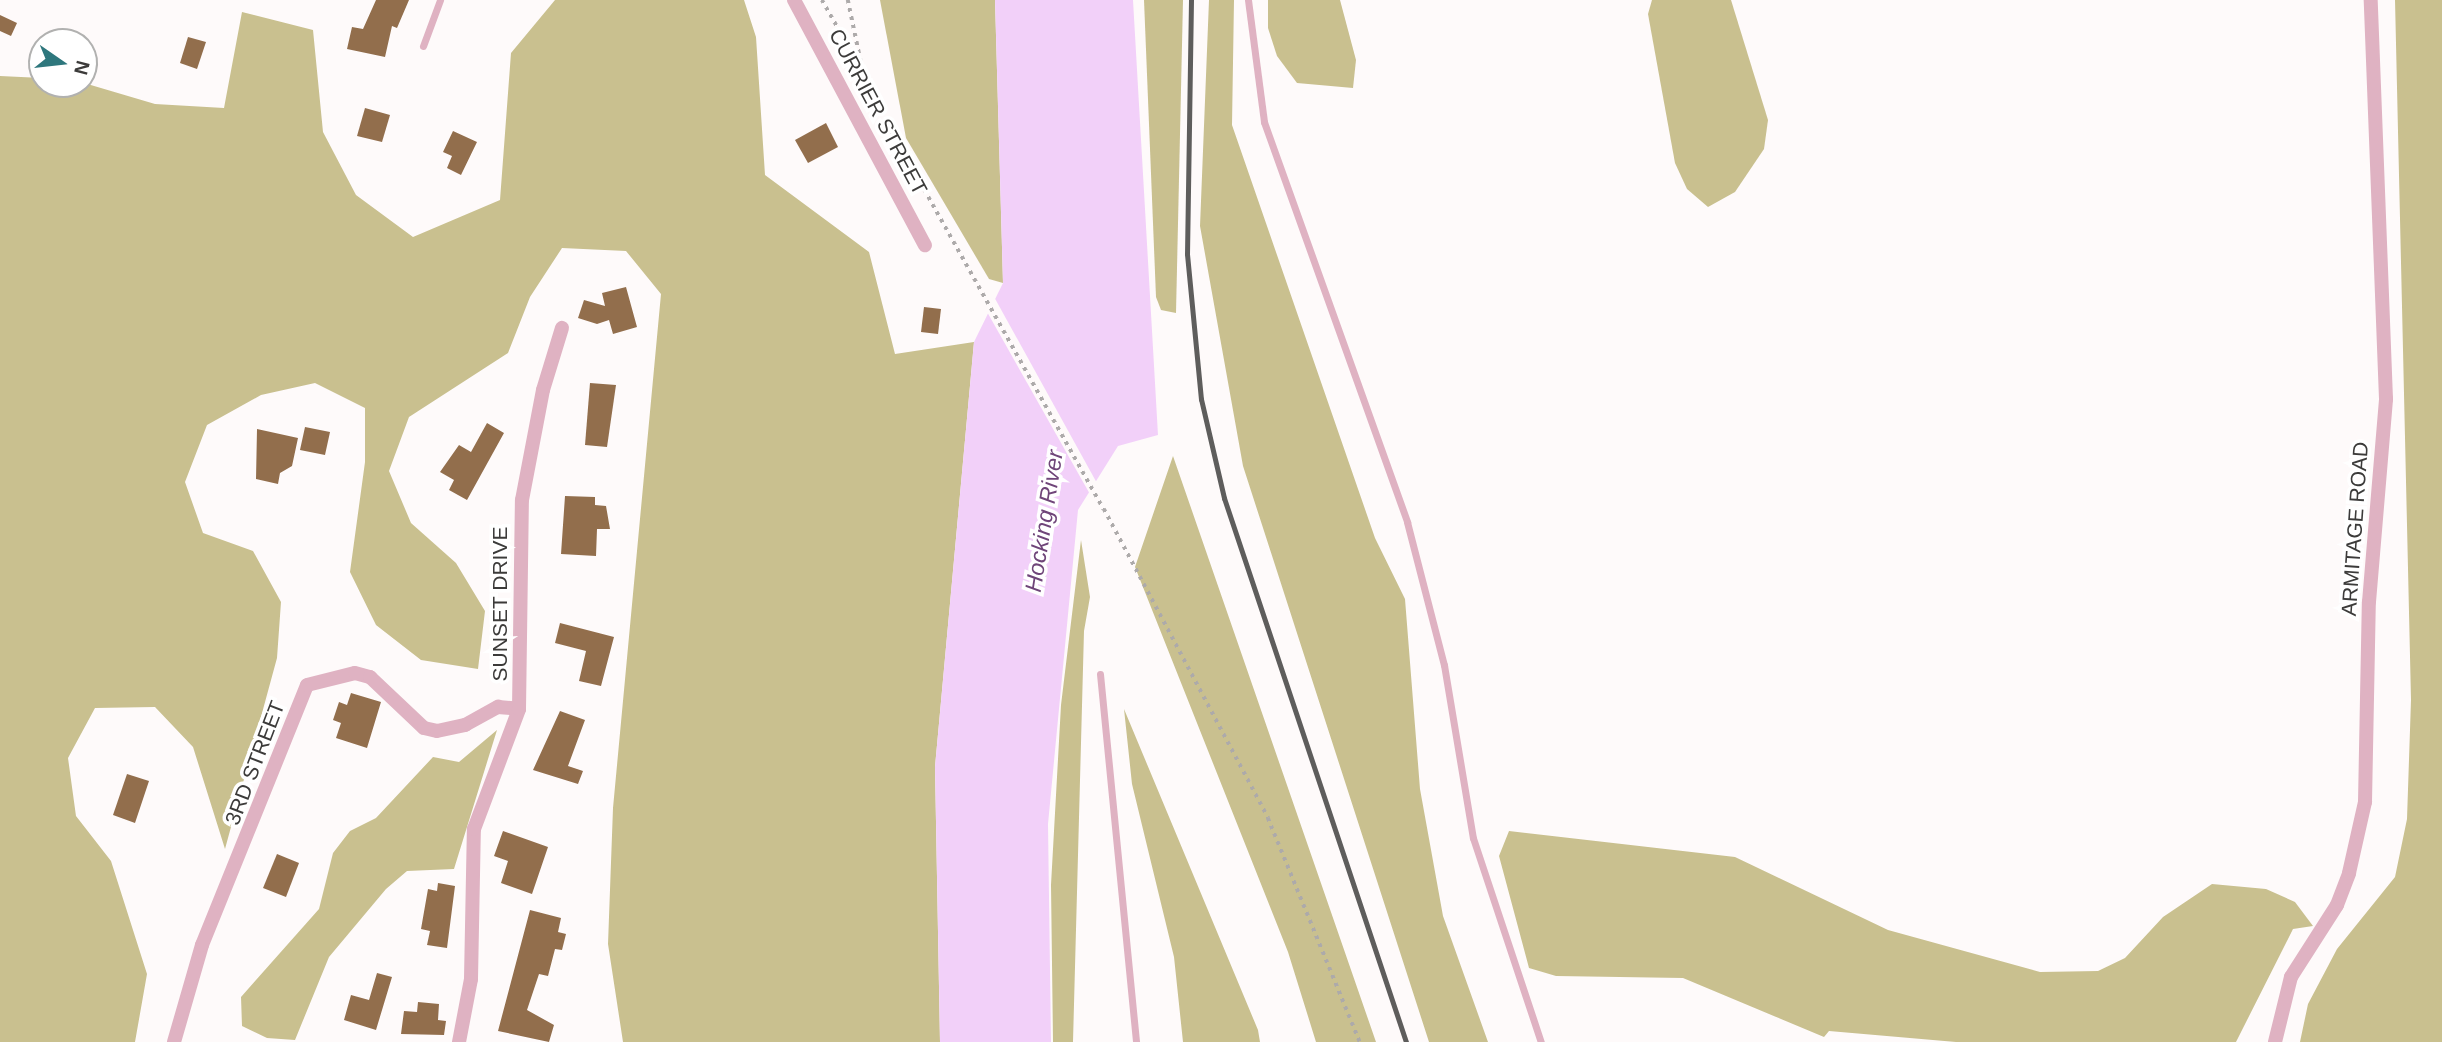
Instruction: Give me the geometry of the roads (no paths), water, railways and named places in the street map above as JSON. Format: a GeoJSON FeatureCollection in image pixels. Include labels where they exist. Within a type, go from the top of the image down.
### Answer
{"type":"FeatureCollection","features":[{"type":"Feature","properties":{"kind":"street","name":"CURRIER STREET"},"geometry":{"type":"LineString","coordinates":[[794,0],[925,245]]}},
{"type":"Feature","properties":{"kind":"street","name":"ARMITAGE ROAD"},"geometry":{"type":"LineString","coordinates":[[2275,1042],[2291,977],[2330,917],[2349,873],[2365,802],[2369,601],[2386,400],[2371,0]]}},
{"type":"Feature","properties":{"kind":"street","name":"SUNSET DRIVE"},"geometry":{"type":"LineString","coordinates":[[459,1042],[471,979],[474,829],[519,709],[522,500],[543,390],[562,328]]}},
{"type":"Feature","properties":{"kind":"street","name":"3RD STREET"},"geometry":{"type":"LineString","coordinates":[[174,1042],[202,945],[307,685],[355,673],[370,677],[424,728],[437,732],[465,725],[498,707],[519,709]]}},
{"type":"Feature","properties":{"kind":"lane"},"geometry":{"type":"LineString","coordinates":[[423,46],[440,0]]}},
{"type":"Feature","properties":{"kind":"lane"},"geometry":{"type":"LineString","coordinates":[[1248,0],[1264,122],[1406,522],[1444,665],[1473,838],[1526,1009],[1541,1042]]}},
{"type":"Feature","properties":{"kind":"lane"},"geometry":{"type":"LineString","coordinates":[[1100,674],[1136,1042]]}},
{"type":"Feature","properties":{"kind":"water","name":"Hocking River"},"geometry":{"type":"Polygon","coordinates":[[[995,0],[1133,0],[1158,435],[1118,446],[1078,510],[1048,824],[1051,1042],[940,1042],[935,767],[974,342],[1003,283],[995,0]]]}},
{"type":"Feature","properties":{"kind":"railway"},"geometry":{"type":"LineString","coordinates":[[1191,0],[1187,254],[1201,399],[1224,498],[1406,1042]]}}]}
